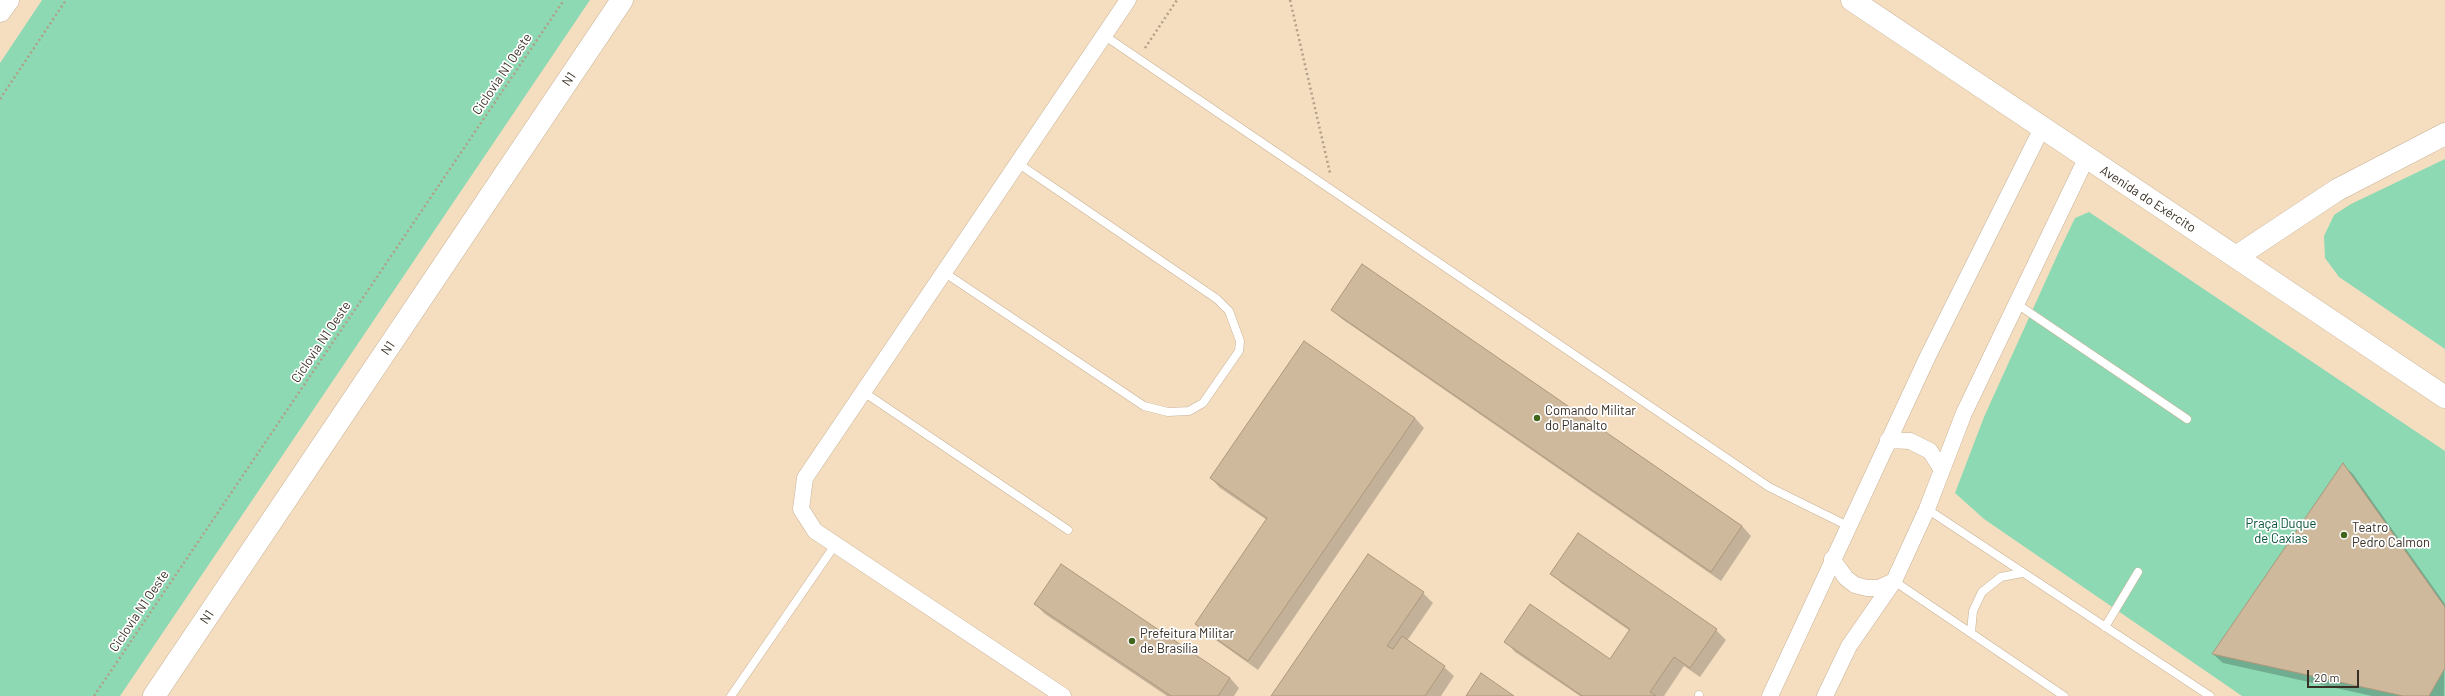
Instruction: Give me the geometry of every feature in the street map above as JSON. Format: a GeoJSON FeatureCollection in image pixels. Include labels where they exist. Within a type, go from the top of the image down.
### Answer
{"type":"FeatureCollection","features":[{"type":"Feature","properties":{"kind":"main road"},"geometry":{"type":"LineString","coordinates":[[0,12],[8,0]]}},
{"type":"Feature","properties":{"kind":"main road","name":"N1"},"geometry":{"type":"LineString","coordinates":[[154,696],[622,0]]}},
{"type":"Feature","properties":{"kind":"main road","name":"Avenida do Exército"},"geometry":{"type":"LineString","coordinates":[[1852,0],[2086,159],[2236,256],[2445,397]]}},
{"type":"Feature","properties":{"kind":"main road"},"geometry":{"type":"LineString","coordinates":[[2236,256],[2338,190],[2445,134]]}},
{"type":"Feature","properties":{"kind":"street"},"geometry":{"type":"LineString","coordinates":[[1063,696],[815,531],[801,509],[806,478],[865,393],[1128,0]]}},
{"type":"Feature","properties":{"kind":"street"},"geometry":{"type":"LineString","coordinates":[[1770,696],[1832,559],[1928,356],[2042,128]]}},
{"type":"Feature","properties":{"kind":"street"},"geometry":{"type":"LineString","coordinates":[[1825,696],[1849,646],[1894,581],[1927,510],[1964,413],[2086,159]]}},
{"type":"Feature","properties":{"kind":"street"},"geometry":{"type":"LineString","coordinates":[[1888,440],[1910,441],[1930,451],[1942,470]]}},
{"type":"Feature","properties":{"kind":"street"},"geometry":{"type":"LineString","coordinates":[[1832,559],[1846,578],[1855,585],[1879,588],[1894,581]]}},
{"type":"Feature","properties":{"kind":"street"},"geometry":{"type":"LineString","coordinates":[[1774,696],[1778,680]]}},
{"type":"Feature","properties":{"kind":"lane"},"geometry":{"type":"LineString","coordinates":[[1105,36],[1769,487],[1848,526]]}},
{"type":"Feature","properties":{"kind":"lane"},"geometry":{"type":"LineString","coordinates":[[945,273],[1144,406],[1168,412],[1189,410],[1203,403],[1239,351],[1240,341],[1229,310],[1217,299],[1019,164]]}},
{"type":"Feature","properties":{"kind":"lane"},"geometry":{"type":"LineString","coordinates":[[2017,304],[2187,419]]}},
{"type":"Feature","properties":{"kind":"lane"},"geometry":{"type":"LineString","coordinates":[[865,393],[1068,530]]}},
{"type":"Feature","properties":{"kind":"lane"},"geometry":{"type":"LineString","coordinates":[[1927,510],[2210,696]]}},
{"type":"Feature","properties":{"kind":"lane"},"geometry":{"type":"LineString","coordinates":[[731,696],[835,545]]}},
{"type":"Feature","properties":{"kind":"lane"},"geometry":{"type":"LineString","coordinates":[[2105,627],[2138,572]]}},
{"type":"Feature","properties":{"kind":"lane"},"geometry":{"type":"LineString","coordinates":[[1971,632],[1973,611],[1982,592],[2001,577],[2022,573]]}},
{"type":"Feature","properties":{"kind":"lane"},"geometry":{"type":"LineString","coordinates":[[1894,581],[2064,696]]}},
{"type":"Feature","properties":{"kind":"path"},"geometry":{"type":"LineString","coordinates":[[0,99],[66,0]]}},
{"type":"Feature","properties":{"kind":"path","name":"Ciclovia N1 Oeste"},"geometry":{"type":"LineString","coordinates":[[94,696],[564,0]]}},
{"type":"Feature","properties":{"kind":"path"},"geometry":{"type":"LineString","coordinates":[[1137,59],[1177,0]]}},
{"type":"Feature","properties":{"kind":"path"},"geometry":{"type":"LineString","coordinates":[[1290,0],[1330,175]]}},
{"type":"Feature","properties":{"kind":"green space"},"geometry":{"type":"Polygon","coordinates":[[[42,0],[590,0],[120,696],[0,696],[0,63],[42,0]]]}},
{"type":"Feature","properties":{"kind":"green space"},"geometry":{"type":"Polygon","coordinates":[[[2445,159],[2445,349],[2339,277],[2325,258],[2324,236],[2334,215],[2351,204],[2445,159]]]}},
{"type":"Feature","properties":{"kind":"green space","name":"Praça Duque de Caxias"},"geometry":{"type":"Polygon","coordinates":[[[2089,212],[2445,451],[2445,696],[2242,696],[1984,519],[1955,493],[1984,417],[2061,247],[2075,218],[2089,212]]]}},
{"type":"Feature","properties":{"kind":"building","name":"Comando Militar do Planalto"},"geometry":{"type":"Polygon","coordinates":[[[1362,264],[1742,526],[1711,572],[1331,310],[1362,264]]]}},
{"type":"Feature","properties":{"kind":"building"},"geometry":{"type":"Polygon","coordinates":[[[1304,341],[1415,418],[1248,661],[1195,624],[1267,518],[1210,478],[1304,341]]]}},
{"type":"Feature","properties":{"kind":"building","name":"Teatro Pedro Calmon"},"geometry":{"type":"Polygon","coordinates":[[[2343,463],[2445,607],[2445,668],[2429,696],[2403,696],[2212,654],[2343,463]]]}},
{"type":"Feature","properties":{"kind":"building"},"geometry":{"type":"Polygon","coordinates":[[[1578,533],[1717,629],[1690,668],[1674,657],[1650,692],[1656,696],[1582,696],[1504,642],[1530,604],[1610,659],[1630,629],[1550,574],[1578,533]]]}},
{"type":"Feature","properties":{"kind":"building"},"geometry":{"type":"Polygon","coordinates":[[[1368,554],[1424,592],[1387,646],[1393,649],[1402,636],[1445,666],[1425,696],[1271,696],[1368,554]]]}},
{"type":"Feature","properties":{"kind":"building","name":"Prefeitura Militar de Brasília"},"geometry":{"type":"Polygon","coordinates":[[[1061,564],[1230,678],[1218,696],[1171,696],[1034,604],[1061,564]]]}},
{"type":"Feature","properties":{"kind":"building"},"geometry":{"type":"Polygon","coordinates":[[[1481,673],[1514,696],[1466,696],[1481,673]]]}},
{"type":"Feature","properties":{"kind":"place","name":"Comando Militar do Planalto"},"geometry":{"type":"Point","coordinates":[1537,418]}},
{"type":"Feature","properties":{"kind":"place","name":"Teatro Pedro Calmon"},"geometry":{"type":"Point","coordinates":[2344,535]}},
{"type":"Feature","properties":{"kind":"place","name":"Prefeitura Militar de Brasília"},"geometry":{"type":"Point","coordinates":[1132,641]}}]}
